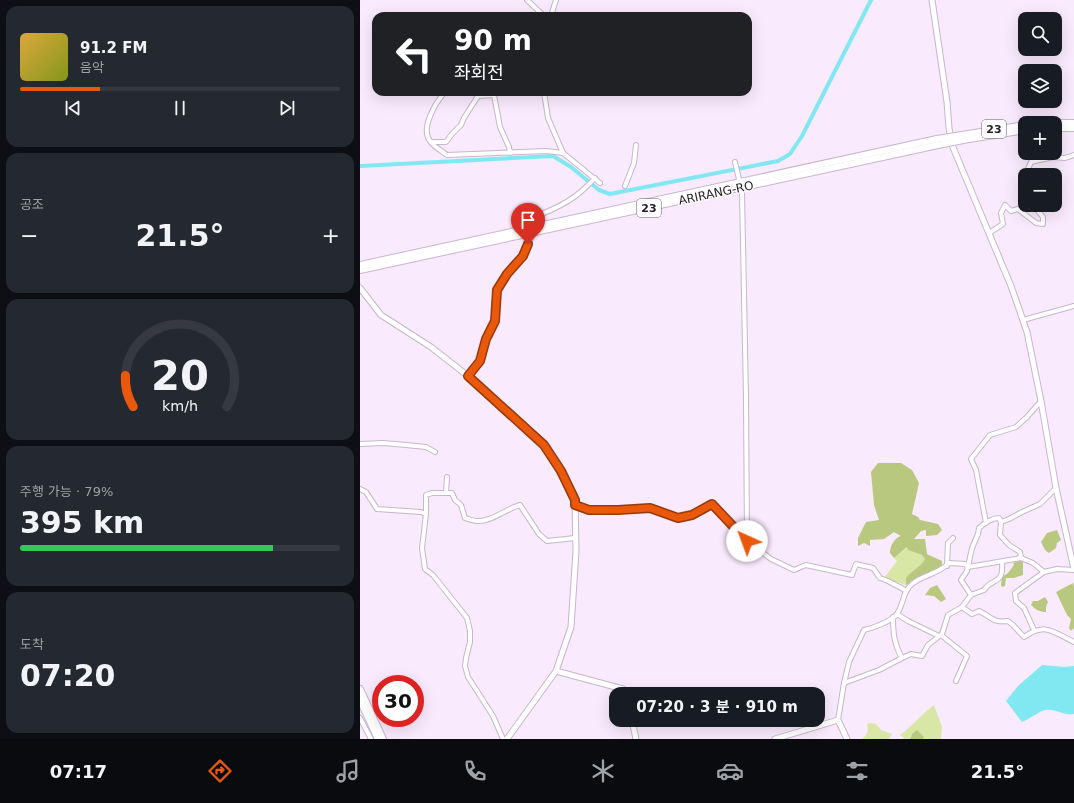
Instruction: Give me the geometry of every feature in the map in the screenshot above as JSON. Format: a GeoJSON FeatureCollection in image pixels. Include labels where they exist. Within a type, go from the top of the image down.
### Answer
{"type":"FeatureCollection","features":[{"type":"Feature","properties":{"kind":"main road"},"geometry":{"type":"LineString","coordinates":[[1062,123],[1074,123]]}},
{"type":"Feature","properties":{"kind":"main road","name":"ARIRANG-RO"},"geometry":{"type":"LineString","coordinates":[[360,265],[1018,126]]}},
{"type":"Feature","properties":{"kind":"main road"},"geometry":{"type":"LineString","coordinates":[[1062,128],[1074,128]]}},
{"type":"Feature","properties":{"kind":"main road","name":"ARIRANG-RO"},"geometry":{"type":"LineString","coordinates":[[962,137],[1018,131]]}},
{"type":"Feature","properties":{"kind":"main road","name":"ARIRANG-RO"},"geometry":{"type":"LineString","coordinates":[[360,270],[938,142]]}},
{"type":"Feature","properties":{"kind":"main road"},"geometry":{"type":"LineString","coordinates":[[360,688],[383,739]]}},
{"type":"Feature","properties":{"kind":"main road"},"geometry":{"type":"LineString","coordinates":[[360,700],[378,739]]}},
{"type":"Feature","properties":{"kind":"street"},"geometry":{"type":"LineString","coordinates":[[527,0],[540,12]]}},
{"type":"Feature","properties":{"kind":"street"},"geometry":{"type":"LineString","coordinates":[[552,12],[556,0]]}},
{"type":"Feature","properties":{"kind":"street"},"geometry":{"type":"LineString","coordinates":[[932,0],[952,145],[1011,286],[1027,332],[1041,400],[1056,488],[1074,569],[1057,569],[1044,572],[1015,592],[1016,601],[1024,608],[1034,630]]}},
{"type":"Feature","properties":{"kind":"street"},"geometry":{"type":"LineString","coordinates":[[442,96],[430,116],[426,135],[430,142],[447,155],[546,151],[563,153]]}},
{"type":"Feature","properties":{"kind":"street"},"geometry":{"type":"LineString","coordinates":[[430,142],[446,142],[461,125],[478,96]]}},
{"type":"Feature","properties":{"kind":"street"},"geometry":{"type":"LineString","coordinates":[[494,96],[500,127],[509,147],[510,153]]}},
{"type":"Feature","properties":{"kind":"street"},"geometry":{"type":"LineString","coordinates":[[545,96],[548,118],[563,153],[600,183]]}},
{"type":"Feature","properties":{"kind":"street"},"geometry":{"type":"LineString","coordinates":[[625,186],[634,163],[636,145]]}},
{"type":"Feature","properties":{"kind":"street"},"geometry":{"type":"LineString","coordinates":[[1029,168],[1031,162],[1053,157],[1065,158],[1074,155]]}},
{"type":"Feature","properties":{"kind":"street"},"geometry":{"type":"LineString","coordinates":[[736,163],[739,179]]}},
{"type":"Feature","properties":{"kind":"street"},"geometry":{"type":"LineString","coordinates":[[536,224],[534,217],[576,198],[594,179]]}},
{"type":"Feature","properties":{"kind":"street"},"geometry":{"type":"LineString","coordinates":[[742,192],[747,541]]}},
{"type":"Feature","properties":{"kind":"street"},"geometry":{"type":"LineString","coordinates":[[989,233],[1003,224],[1001,213],[1005,205],[1011,211],[1018,208]]}},
{"type":"Feature","properties":{"kind":"street"},"geometry":{"type":"LineString","coordinates":[[1023,212],[1036,223],[1043,224],[1043,217],[1039,212]]}},
{"type":"Feature","properties":{"kind":"street"},"geometry":{"type":"LineString","coordinates":[[468,376],[480,361],[486,339],[495,321],[497,290],[507,274],[523,256],[531,238]]}},
{"type":"Feature","properties":{"kind":"street"},"geometry":{"type":"LineString","coordinates":[[360,288],[381,315],[431,347],[468,376],[544,445],[561,471],[575,500],[576,538],[571,627],[556,671],[507,739]]}},
{"type":"Feature","properties":{"kind":"street"},"geometry":{"type":"LineString","coordinates":[[1023,320],[1074,306]]}},
{"type":"Feature","properties":{"kind":"street"},"geometry":{"type":"LineString","coordinates":[[986,523],[976,470],[971,459],[990,435],[1016,427],[1027,417],[1041,400]]}},
{"type":"Feature","properties":{"kind":"street"},"geometry":{"type":"LineString","coordinates":[[360,444],[406,444],[426,447],[435,452]]}},
{"type":"Feature","properties":{"kind":"street"},"geometry":{"type":"LineString","coordinates":[[446,493],[447,477]]}},
{"type":"Feature","properties":{"kind":"street"},"geometry":{"type":"LineString","coordinates":[[1001,522],[1040,504],[1056,488]]}},
{"type":"Feature","properties":{"kind":"street"},"geometry":{"type":"LineString","coordinates":[[360,489],[366,492],[376,510],[421,512],[426,514]]}},
{"type":"Feature","properties":{"kind":"street"},"geometry":{"type":"LineString","coordinates":[[503,739],[493,716],[468,677],[465,666],[470,642],[470,630],[467,618],[433,575],[425,569],[422,548],[426,514],[426,495],[432,493],[452,493],[455,500],[462,505],[464,518],[478,521],[492,518],[511,507],[520,505],[539,534],[547,541],[576,538]]}},
{"type":"Feature","properties":{"kind":"street"},"geometry":{"type":"LineString","coordinates":[[575,505],[589,510],[650,508],[678,518],[692,515],[712,504],[747,541],[771,559],[794,570],[806,565],[852,575],[856,564],[873,568],[880,578],[906,590]]}},
{"type":"Feature","properties":{"kind":"street"},"geometry":{"type":"LineString","coordinates":[[971,594],[961,580],[967,571],[972,548],[979,528],[995,518],[999,518],[1001,522],[1000,535],[1008,545],[1020,552],[1021,558]]}},
{"type":"Feature","properties":{"kind":"street"},"geometry":{"type":"LineString","coordinates":[[946,566],[948,543],[953,538]]}},
{"type":"Feature","properties":{"kind":"street"},"geometry":{"type":"LineString","coordinates":[[902,658],[894,642],[895,616],[906,590],[910,585],[921,578],[941,571],[949,563],[965,564],[968,566],[1021,558],[1032,562],[1044,572]]}},
{"type":"Feature","properties":{"kind":"street"},"geometry":{"type":"LineString","coordinates":[[844,683],[879,670],[911,654],[922,656],[928,645],[940,636],[945,627],[948,615],[962,607],[971,594],[984,590],[987,586],[1000,577],[1003,572],[1002,562]]}},
{"type":"Feature","properties":{"kind":"street"},"geometry":{"type":"LineString","coordinates":[[962,607],[972,614],[979,611],[989,616],[992,620],[998,622],[1008,621],[1024,637],[1034,630],[1048,629],[1074,642]]}},
{"type":"Feature","properties":{"kind":"street"},"geometry":{"type":"LineString","coordinates":[[895,616],[940,636],[967,656],[956,680]]}},
{"type":"Feature","properties":{"kind":"street"},"geometry":{"type":"LineString","coordinates":[[847,739],[838,720],[849,662],[864,630],[876,628],[895,616]]}},
{"type":"Feature","properties":{"kind":"street"},"geometry":{"type":"LineString","coordinates":[[556,671],[615,687]]}},
{"type":"Feature","properties":{"kind":"street"},"geometry":{"type":"LineString","coordinates":[[360,718],[371,739]]}},
{"type":"Feature","properties":{"kind":"street"},"geometry":{"type":"LineString","coordinates":[[775,739],[838,720]]}},
{"type":"Feature","properties":{"kind":"street"},"geometry":{"type":"LineString","coordinates":[[633,727],[636,739]]}},
{"type":"Feature","properties":{"kind":"green space"},"geometry":{"type":"Polygon","coordinates":[[[878,463],[901,463],[912,470],[919,483],[912,514],[920,520],[938,524],[942,530],[937,535],[926,536],[926,530],[921,531],[914,539],[925,539],[927,554],[942,561],[942,567],[906,585],[906,578],[925,559],[922,555],[908,550],[907,547],[894,558],[890,553],[891,548],[894,540],[901,536],[894,532],[884,539],[870,540],[870,546],[864,543],[858,546],[858,538],[866,522],[879,520],[874,505],[871,472],[878,463]]]}},
{"type":"Feature","properties":{"kind":"green space"},"geometry":{"type":"Polygon","coordinates":[[[1057,530],[1061,540],[1057,543],[1056,548],[1049,553],[1045,550],[1041,542],[1047,533],[1057,530]]]}},
{"type":"Feature","properties":{"kind":"green space"},"geometry":{"type":"Polygon","coordinates":[[[908,547],[908,550],[922,555],[925,559],[906,578],[906,585],[884,578],[897,561],[894,558],[908,547]]]}},
{"type":"Feature","properties":{"kind":"green space"},"geometry":{"type":"Polygon","coordinates":[[[1021,560],[1023,562],[1023,575],[1014,578],[1006,578],[1005,586],[1002,587],[1002,577],[1008,573],[1014,565],[1013,563],[1021,560]]]}},
{"type":"Feature","properties":{"kind":"green space"},"geometry":{"type":"Polygon","coordinates":[[[1073,583],[1074,628],[1071,631],[1069,628],[1071,619],[1067,615],[1056,592],[1073,583]]]}},
{"type":"Feature","properties":{"kind":"green space"},"geometry":{"type":"Polygon","coordinates":[[[937,585],[946,599],[941,602],[934,596],[925,595],[930,588],[937,585]]]}},
{"type":"Feature","properties":{"kind":"green space"},"geometry":{"type":"Polygon","coordinates":[[[1045,597],[1048,602],[1046,612],[1042,612],[1031,605],[1033,601],[1038,601],[1045,597]]]}},
{"type":"Feature","properties":{"kind":"green space"},"geometry":{"type":"Polygon","coordinates":[[[934,705],[942,727],[941,739],[923,739],[924,737],[905,739],[900,735],[909,728],[934,705]]]}},
{"type":"Feature","properties":{"kind":"green space"},"geometry":{"type":"Polygon","coordinates":[[[867,724],[876,724],[881,730],[892,734],[889,739],[862,739],[868,732],[867,724]]]}},
{"type":"Feature","properties":{"kind":"green space"},"geometry":{"type":"Polygon","coordinates":[[[917,730],[924,737],[923,739],[909,739],[911,738],[912,734],[917,730]]]}},
{"type":"Feature","properties":{"kind":"water"},"geometry":{"type":"Polygon","coordinates":[[[1042,665],[1064,667],[1074,666],[1074,714],[1045,710],[1022,722],[1006,701],[1018,686],[1042,665]]]}},
{"type":"Feature","properties":{"kind":"waterway"},"geometry":{"type":"LineString","coordinates":[[360,166],[553,156],[571,167],[599,190],[610,194],[778,161],[790,154],[802,136],[871,0]]}},
{"type":"Feature","properties":{"kind":"route"},"geometry":{"type":"LineString","coordinates":[[528,244],[523,256],[507,274],[497,290],[495,321],[486,339],[480,361],[468,376],[544,445],[561,471],[575,500],[575,505],[589,510],[650,508],[678,518],[692,515],[704,507],[712,504],[747,541]]}}]}
